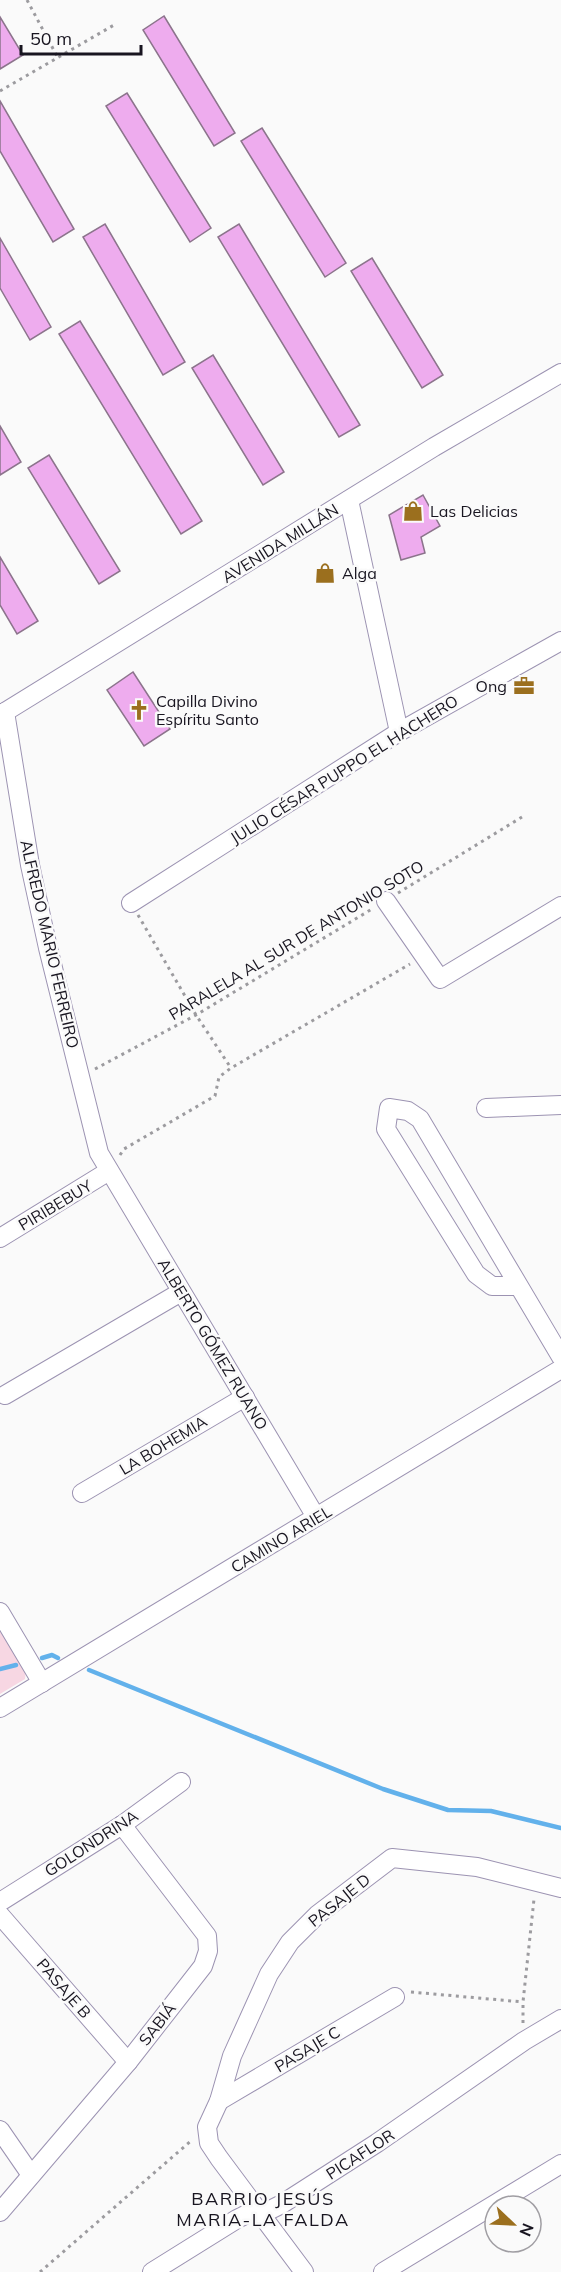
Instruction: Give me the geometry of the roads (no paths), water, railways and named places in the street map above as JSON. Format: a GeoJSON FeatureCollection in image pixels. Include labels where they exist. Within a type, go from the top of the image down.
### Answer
{"type":"FeatureCollection","features":[{"type":"Feature","properties":{"kind":"street","name":"AVENIDA MILLÁN"},"geometry":{"type":"LineString","coordinates":[[2,713],[434,447],[561,373]]}},
{"type":"Feature","properties":{"kind":"street"},"geometry":{"type":"LineString","coordinates":[[349,500],[399,732]]}},
{"type":"Feature","properties":{"kind":"street","name":"JULIO CÉSAR PUPPO EL HACHERO"},"geometry":{"type":"LineString","coordinates":[[130,903],[399,732],[561,641]]}},
{"type":"Feature","properties":{"kind":"street","name":"ALFREDO MARIO FERREIRO"},"geometry":{"type":"LineString","coordinates":[[2,713],[48,948],[99,1152],[109,1171]]}},
{"type":"Feature","properties":{"kind":"street"},"geometry":{"type":"LineString","coordinates":[[386,901],[440,979],[561,906]]}},
{"type":"Feature","properties":{"kind":"street"},"geometry":{"type":"LineString","coordinates":[[486,1108],[561,1105]]}},
{"type":"Feature","properties":{"kind":"street"},"geometry":{"type":"LineString","coordinates":[[519,1286],[492,1286],[476,1274],[387,1129],[388,1108],[408,1111],[420,1119],[519,1286],[561,1357]]}},
{"type":"Feature","properties":{"kind":"street","name":"PIRIBEBUY"},"geometry":{"type":"LineString","coordinates":[[0,1238],[109,1171]]}},
{"type":"Feature","properties":{"kind":"street","name":"ALBERTO GÓMEZ RUANO"},"geometry":{"type":"LineString","coordinates":[[109,1171],[316,1517]]}},
{"type":"Feature","properties":{"kind":"street"},"geometry":{"type":"LineString","coordinates":[[5,1395],[181,1292]]}},
{"type":"Feature","properties":{"kind":"street","name":"CAMINO ARIEL"},"geometry":{"type":"LineString","coordinates":[[0,1708],[561,1369]]}},
{"type":"Feature","properties":{"kind":"street","name":"LA BOHEMIA"},"geometry":{"type":"LineString","coordinates":[[82,1493],[245,1397]]}},
{"type":"Feature","properties":{"kind":"street"},"geometry":{"type":"LineString","coordinates":[[0,1612],[42,1683]]}},
{"type":"Feature","properties":{"kind":"street","name":"GOLONDRINA"},"geometry":{"type":"LineString","coordinates":[[0,1902],[122,1826],[181,1782]]}},
{"type":"Feature","properties":{"kind":"street","name":"SABIÁ"},"geometry":{"type":"LineString","coordinates":[[0,2211],[128,2062],[203,1966],[208,1951],[207,1936],[122,1826]]}},
{"type":"Feature","properties":{"kind":"street","name":"PASAJE D"},"geometry":{"type":"LineString","coordinates":[[257,2209],[209,2143],[207,2127],[219,2101],[232,2056],[255,2004],[269,1974],[290,1941],[317,1915],[392,1858],[477,1868],[561,1888]]}},
{"type":"Feature","properties":{"kind":"street","name":"PASAJE B"},"geometry":{"type":"LineString","coordinates":[[0,1915],[128,2062]]}},
{"type":"Feature","properties":{"kind":"street","name":"PASAJE C"},"geometry":{"type":"LineString","coordinates":[[219,2101],[395,1997]]}},
{"type":"Feature","properties":{"kind":"street","name":"PICAFLOR"},"geometry":{"type":"LineString","coordinates":[[152,2272],[237,2219],[257,2209],[266,2211],[291,2198],[377,2143],[524,2041],[561,2019]]}},
{"type":"Feature","properties":{"kind":"street"},"geometry":{"type":"LineString","coordinates":[[0,2130],[32,2175]]}},
{"type":"Feature","properties":{"kind":"street"},"geometry":{"type":"LineString","coordinates":[[383,2272],[561,2164]]}},
{"type":"Feature","properties":{"kind":"street"},"geometry":{"type":"LineString","coordinates":[[257,2209],[304,2272]]}},
{"type":"Feature","properties":{"kind":"waterway"},"geometry":{"type":"LineString","coordinates":[[42,1658],[52,1655],[58,1658]]}},
{"type":"Feature","properties":{"kind":"waterway"},"geometry":{"type":"LineString","coordinates":[[0,1669],[16,1665]]}},
{"type":"Feature","properties":{"kind":"waterway"},"geometry":{"type":"LineString","coordinates":[[89,1670],[383,1789],[448,1810],[491,1811],[561,1828]]}},
{"type":"Feature","properties":{"kind":"place","name":"Las Delicias"},"geometry":{"type":"Point","coordinates":[413,511]}},
{"type":"Feature","properties":{"kind":"place","name":"Alga"},"geometry":{"type":"Point","coordinates":[325,573]}},
{"type":"Feature","properties":{"kind":"place","name":"Ong"},"geometry":{"type":"Point","coordinates":[524,686]}},
{"type":"Feature","properties":{"kind":"place","name":"Capilla Divino Espíritu Santo"},"geometry":{"type":"Point","coordinates":[139,710]}},
{"type":"Feature","properties":{"kind":"district","name":"BARRIO JESÚS MARIA-LA FALDA"},"geometry":{"type":"Point","coordinates":[263,2209]}}]}
